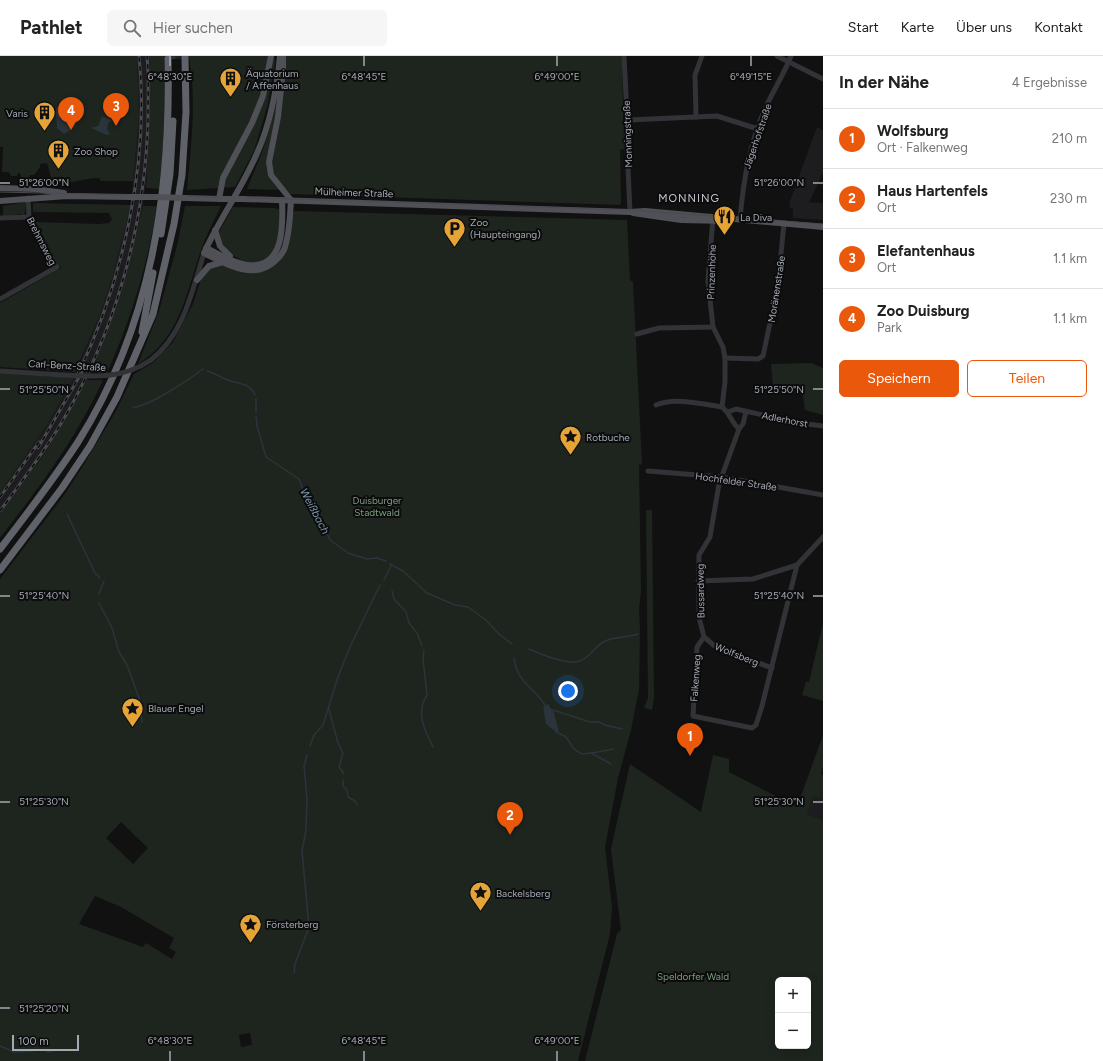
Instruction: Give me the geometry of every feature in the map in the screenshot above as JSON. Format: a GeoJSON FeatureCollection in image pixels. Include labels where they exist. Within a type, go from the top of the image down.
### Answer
{"type":"FeatureCollection","features":[{"type":"Feature","properties":{"kind":"highway"},"geometry":{"type":"LineString","coordinates":[[0,570],[62,488],[90,446],[117,397],[153,314],[174,224],[182,175],[186,112],[185,58]]}},
{"type":"Feature","properties":{"kind":"highway"},"geometry":{"type":"LineString","coordinates":[[0,549],[78,441],[104,393],[141,305],[159,217],[165,171],[169,111],[170,59],[173,112],[170,174],[164,218],[140,344]]}},
{"type":"Feature","properties":{"kind":"main road"},"geometry":{"type":"LineString","coordinates":[[221,199],[223,178],[252,123],[263,96],[271,56]]}},
{"type":"Feature","properties":{"kind":"main road","name":"Carl-Benz-Straße"},"geometry":{"type":"LineString","coordinates":[[281,56],[283,69],[278,117],[269,162],[271,175],[291,200]]}},
{"type":"Feature","properties":{"kind":"main road","name":"Carl-Benz-Straße"},"geometry":{"type":"LineString","coordinates":[[205,251],[215,230],[245,178],[261,145],[274,100],[281,56]]}},
{"type":"Feature","properties":{"kind":"main road","name":"Mülheimer Straße"},"geometry":{"type":"LineString","coordinates":[[0,188],[35,189],[78,195]]}},
{"type":"Feature","properties":{"kind":"main road","name":"Mülheimer Straße"},"geometry":{"type":"LineString","coordinates":[[0,200],[78,195],[291,200],[630,212],[642,215],[713,218],[823,227]]}},
{"type":"Feature","properties":{"kind":"main road"},"geometry":{"type":"LineString","coordinates":[[205,251],[247,265],[267,261],[276,252],[282,237],[282,200]]}},
{"type":"Feature","properties":{"kind":"main road"},"geometry":{"type":"LineString","coordinates":[[205,251],[223,262],[242,270],[252,271],[264,268],[274,263],[281,256],[287,242],[291,200]]}},
{"type":"Feature","properties":{"kind":"main road"},"geometry":{"type":"LineString","coordinates":[[215,230],[220,246],[236,261]]}},
{"type":"Feature","properties":{"kind":"main road"},"geometry":{"type":"LineString","coordinates":[[197,280],[209,266],[223,262]]}},
{"type":"Feature","properties":{"kind":"street","name":"Monningstraße"},"geometry":{"type":"LineString","coordinates":[[624,56],[626,114],[629,120],[626,124],[630,212]]}},
{"type":"Feature","properties":{"kind":"street"},"geometry":{"type":"LineString","coordinates":[[696,117],[695,75],[702,56]]}},
{"type":"Feature","properties":{"kind":"street"},"geometry":{"type":"LineString","coordinates":[[777,56],[788,63],[823,79]]}},
{"type":"Feature","properties":{"kind":"street","name":"Jägerhofstraße"},"geometry":{"type":"LineString","coordinates":[[740,220],[741,198],[746,165],[765,110],[791,56]]}},
{"type":"Feature","properties":{"kind":"street"},"geometry":{"type":"LineString","coordinates":[[629,120],[722,116],[758,129]]}},
{"type":"Feature","properties":{"kind":"street","name":"Brehmsweg"},"geometry":{"type":"LineString","coordinates":[[0,299],[58,267],[29,217],[28,198]]}},
{"type":"Feature","properties":{"kind":"street"},"geometry":{"type":"LineString","coordinates":[[0,218],[29,217]]}},
{"type":"Feature","properties":{"kind":"street","name":"Prinzenhöhe"},"geometry":{"type":"LineString","coordinates":[[713,218],[708,281],[713,327],[723,347],[725,358],[725,382],[722,407]]}},
{"type":"Feature","properties":{"kind":"street","name":"Moränenstraße"},"geometry":{"type":"LineString","coordinates":[[725,358],[758,359],[761,358],[764,353],[778,285],[784,223]]}},
{"type":"Feature","properties":{"kind":"street","name":"Carl-Benz-Straße"},"geometry":{"type":"LineString","coordinates":[[0,371],[62,375],[113,376],[137,369],[151,360],[166,346],[177,329],[190,301],[205,251]]}},
{"type":"Feature","properties":{"kind":"street"},"geometry":{"type":"LineString","coordinates":[[637,334],[659,328],[713,327]]}},
{"type":"Feature","properties":{"kind":"street"},"geometry":{"type":"LineString","coordinates":[[656,405],[662,402],[685,402],[722,407],[728,412],[732,422],[739,429]]}},
{"type":"Feature","properties":{"kind":"street"},"geometry":{"type":"LineString","coordinates":[[722,477],[739,429],[743,424],[746,412],[736,409],[728,412]]}},
{"type":"Feature","properties":{"kind":"street","name":"Adlerhorst"},"geometry":{"type":"LineString","coordinates":[[746,412],[799,423],[823,426]]}},
{"type":"Feature","properties":{"kind":"street","name":"Hochfelder Straße"},"geometry":{"type":"LineString","coordinates":[[648,470],[722,477],[823,495]]}},
{"type":"Feature","properties":{"kind":"street","name":"Bussardweg"},"geometry":{"type":"LineString","coordinates":[[704,637],[699,617],[699,555],[712,530],[719,484],[722,477]]}},
{"type":"Feature","properties":{"kind":"street"},"geometry":{"type":"LineString","coordinates":[[772,668],[797,565],[823,536]]}},
{"type":"Feature","properties":{"kind":"street"},"geometry":{"type":"LineString","coordinates":[[698,581],[753,579],[797,565]]}},
{"type":"Feature","properties":{"kind":"street","name":"Wolfsberg"},"geometry":{"type":"LineString","coordinates":[[704,637],[716,647],[772,668]]}},
{"type":"Feature","properties":{"kind":"street","name":"Falkenweg"},"geometry":{"type":"LineString","coordinates":[[704,637],[697,647],[693,716],[752,728],[756,725],[772,668]]}},
{"type":"Feature","properties":{"kind":"shaded area"},"geometry":{"type":"Polygon","coordinates":[[[137,56],[149,56],[150,145],[143,206],[125,278],[101,348],[83,389],[45,453],[0,514],[0,493],[49,422],[71,384],[99,317],[113,275],[131,205],[139,115],[137,56]]]}},
{"type":"Feature","properties":{"kind":"shaded area"},"geometry":{"type":"Polygon","coordinates":[[[59,106],[74,106],[73,113],[80,118],[74,128],[64,134],[57,128],[56,108],[59,106]]]}},
{"type":"Feature","properties":{"kind":"shaded area"},"geometry":{"type":"Polygon","coordinates":[[[102,116],[113,120],[108,123],[107,129],[110,134],[107,135],[91,128],[98,126],[102,116]]]}},
{"type":"Feature","properties":{"kind":"shaded area"},"geometry":{"type":"Polygon","coordinates":[[[817,127],[823,130],[823,173],[809,202],[823,203],[823,220],[793,218],[793,209],[789,207],[790,201],[817,127]]]}},
{"type":"Feature","properties":{"kind":"shaded area"},"geometry":{"type":"Polygon","coordinates":[[[548,704],[553,710],[559,731],[556,732],[546,724],[543,707],[548,704]]]}},
{"type":"Feature","properties":{"kind":"shaded area"},"geometry":{"type":"Polygon","coordinates":[[[813,796],[823,800],[823,820],[807,814],[813,796]]]}},
{"type":"Feature","properties":{"kind":"green space"},"geometry":{"type":"Polygon","coordinates":[[[0,56],[137,56],[139,115],[133,181],[101,181],[99,178],[66,183],[61,183],[59,180],[53,184],[47,163],[40,164],[40,167],[34,175],[30,175],[29,180],[22,180],[20,173],[18,173],[17,176],[11,176],[9,172],[2,172],[3,147],[0,147],[0,56]]]}},
{"type":"Feature","properties":{"kind":"green space"},"geometry":{"type":"Polygon","coordinates":[[[149,56],[274,56],[275,62],[268,104],[254,151],[235,187],[187,190],[192,141],[193,107],[193,91],[189,58],[164,60],[164,124],[159,189],[146,188],[150,116],[149,56]]]}},
{"type":"Feature","properties":{"kind":"green space"},"geometry":{"type":"Polygon","coordinates":[[[285,56],[622,56],[624,149],[620,150],[620,205],[291,194],[287,190],[247,189],[264,147],[279,94],[285,56]]]}},
{"type":"Feature","properties":{"kind":"green space"},"geometry":{"type":"Polygon","coordinates":[[[26,202],[25,213],[23,216],[21,214],[3,216],[3,206],[26,202]]]}},
{"type":"Feature","properties":{"kind":"green space"},"geometry":{"type":"Polygon","coordinates":[[[33,203],[131,205],[113,275],[99,317],[75,372],[0,367],[0,303],[61,268],[35,222],[99,224],[109,223],[112,220],[109,213],[33,212],[33,203]]]}},
{"type":"Feature","properties":{"kind":"green space"},"geometry":{"type":"Polygon","coordinates":[[[143,206],[157,206],[149,249],[138,291],[124,333],[107,373],[91,373],[120,291],[143,206]]]}},
{"type":"Feature","properties":{"kind":"green space"},"geometry":{"type":"Polygon","coordinates":[[[185,206],[221,206],[204,241],[185,300],[172,329],[152,354],[138,364],[159,311],[178,242],[185,206]]]}},
{"type":"Feature","properties":{"kind":"green space"},"geometry":{"type":"Polygon","coordinates":[[[233,207],[274,208],[281,210],[278,243],[269,256],[261,261],[253,263],[244,261],[228,251],[222,243],[218,234],[233,207]]]}},
{"type":"Feature","properties":{"kind":"green space","name":"Duisburger Stadtwald"},"geometry":{"type":"Polygon","coordinates":[[[294,211],[627,220],[630,280],[633,282],[642,464],[639,465],[641,591],[639,609],[639,689],[631,730],[618,778],[605,847],[612,907],[610,934],[578,1061],[0,1061],[0,579],[65,494],[116,411],[134,374],[153,363],[173,342],[193,304],[202,276],[210,268],[219,266],[279,260],[294,211]],[[551,706],[543,708],[545,713],[559,731],[551,706]],[[121,822],[106,838],[133,864],[148,848],[121,822]],[[95,896],[79,924],[143,947],[146,943],[172,959],[176,952],[169,948],[174,938],[121,907],[95,896]],[[250,1033],[239,1035],[241,1047],[252,1045],[250,1033]]]}},
{"type":"Feature","properties":{"kind":"green space"},"geometry":{"type":"Polygon","coordinates":[[[811,363],[823,368],[823,415],[805,410],[803,395],[773,388],[771,364],[811,363]]]}},
{"type":"Feature","properties":{"kind":"green space"},"geometry":{"type":"Polygon","coordinates":[[[0,373],[74,378],[49,422],[0,493],[0,373]]]}},
{"type":"Feature","properties":{"kind":"green space"},"geometry":{"type":"Polygon","coordinates":[[[87,380],[103,380],[69,443],[43,481],[0,538],[0,514],[45,453],[87,380]]]}},
{"type":"Feature","properties":{"kind":"green space"},"geometry":{"type":"Polygon","coordinates":[[[646,510],[652,510],[654,698],[652,710],[644,708],[648,698],[646,510]]]}},
{"type":"Feature","properties":{"kind":"green space"},"geometry":{"type":"Polygon","coordinates":[[[823,623],[823,701],[802,695],[806,682],[809,682],[823,623]]]}},
{"type":"Feature","properties":{"kind":"green space","name":"Speldorfer Wald"},"geometry":{"type":"Polygon","coordinates":[[[823,735],[823,768],[821,774],[823,775],[823,800],[813,796],[807,814],[823,820],[823,1061],[585,1061],[617,934],[621,930],[611,849],[630,764],[701,812],[713,755],[729,759],[729,772],[797,807],[823,735]]]}},
{"type":"Feature","properties":{"kind":"waterway","name":"Weißbach"},"geometry":{"type":"LineString","coordinates":[[133,407],[140,406],[158,398],[203,369]]}},
{"type":"Feature","properties":{"kind":"waterway","name":"Weißbach"},"geometry":{"type":"LineString","coordinates":[[207,371],[229,381],[242,384],[250,388],[255,395]]}},
{"type":"Feature","properties":{"kind":"waterway","name":"Weißbach"},"geometry":{"type":"LineString","coordinates":[[256,399],[256,412]]}},
{"type":"Feature","properties":{"kind":"waterway","name":"Weißbach"},"geometry":{"type":"LineString","coordinates":[[256,416],[257,426],[266,457],[299,479],[303,490],[330,540],[348,553],[367,559],[377,558],[386,561]]}},
{"type":"Feature","properties":{"kind":"waterway"},"geometry":{"type":"LineString","coordinates":[[67,514],[95,573],[100,578]]}},
{"type":"Feature","properties":{"kind":"waterway"},"geometry":{"type":"LineString","coordinates":[[390,564],[403,571],[427,593],[455,605],[468,607],[486,620],[499,634],[512,644]]}},
{"type":"Feature","properties":{"kind":"waterway"},"geometry":{"type":"LineString","coordinates":[[384,580],[392,564]]}},
{"type":"Feature","properties":{"kind":"waterway"},"geometry":{"type":"LineString","coordinates":[[99,594],[104,581]]}},
{"type":"Feature","properties":{"kind":"waterway"},"geometry":{"type":"LineString","coordinates":[[310,746],[314,735],[323,725],[338,677],[349,649],[380,585]]}},
{"type":"Feature","properties":{"kind":"waterway"},"geometry":{"type":"LineString","coordinates":[[392,591],[394,599],[406,612],[409,623],[417,633],[422,646]]}},
{"type":"Feature","properties":{"kind":"waterway"},"geometry":{"type":"LineString","coordinates":[[99,603],[112,628],[119,652],[127,665],[139,698],[142,722]]}},
{"type":"Feature","properties":{"kind":"waterway"},"geometry":{"type":"LineString","coordinates":[[529,649],[563,661],[577,662],[585,658],[603,642],[638,634]]}},
{"type":"Feature","properties":{"kind":"waterway"},"geometry":{"type":"LineString","coordinates":[[424,650],[423,659],[427,695],[423,701],[422,721],[433,747]]}},
{"type":"Feature","properties":{"kind":"waterway"},"geometry":{"type":"LineString","coordinates":[[514,658],[519,675],[542,700],[546,707]]}},
{"type":"Feature","properties":{"kind":"waterway"},"geometry":{"type":"LineString","coordinates":[[329,709],[338,743],[343,753],[339,767],[344,774]]}},
{"type":"Feature","properties":{"kind":"waterway"},"geometry":{"type":"LineString","coordinates":[[553,710],[590,722],[599,722],[622,729]]}},
{"type":"Feature","properties":{"kind":"waterway"},"geometry":{"type":"LineString","coordinates":[[555,731],[566,737],[574,749],[582,754],[591,753],[611,764]]}},
{"type":"Feature","properties":{"kind":"waterway"},"geometry":{"type":"LineString","coordinates":[[592,753],[614,749]]}},
{"type":"Feature","properties":{"kind":"waterway"},"geometry":{"type":"LineString","coordinates":[[294,973],[295,964],[309,927],[302,851],[306,830],[307,799],[304,766],[307,755]]}},
{"type":"Feature","properties":{"kind":"waterway"},"geometry":{"type":"LineString","coordinates":[[343,780],[343,786],[347,790],[348,797],[355,801],[357,805]]}},
{"type":"Feature","properties":{"kind":"waterway"},"geometry":{"type":"LineString","coordinates":[[0,1046],[14,1052],[33,1051]]}},
{"type":"Feature","properties":{"kind":"waterway"},"geometry":{"type":"LineString","coordinates":[[47,1052],[57,1050]]}},
{"type":"Feature","properties":{"kind":"tram line"},"geometry":{"type":"LineString","coordinates":[[0,192],[291,199],[630,210],[823,224]]}},
{"type":"Feature","properties":{"kind":"railway"},"geometry":{"type":"LineString","coordinates":[[77,376],[108,301],[120,261],[129,220],[136,179],[140,137],[141,96],[139,56]]}},
{"type":"Feature","properties":{"kind":"railway"},"geometry":{"type":"LineString","coordinates":[[0,511],[38,459],[59,427],[79,391],[96,355],[111,317],[123,279],[141,200],[146,159],[148,119],[147,56]]}},
{"type":"Feature","properties":{"kind":"railway"},"geometry":{"type":"LineString","coordinates":[[38,448],[82,372]]}},
{"type":"Feature","properties":{"kind":"railway"},"geometry":{"type":"LineString","coordinates":[[0,497],[39,442]]}},
{"type":"Feature","properties":{"kind":"place","name":"Äquatorium / Affenhaus"},"geometry":{"type":"Point","coordinates":[230,98]}},
{"type":"Feature","properties":{"kind":"place","name":"Elefantenhaus"},"geometry":{"type":"Point","coordinates":[116,126]}},
{"type":"Feature","properties":{"kind":"place","name":"Zoo Duisburg"},"geometry":{"type":"Point","coordinates":[71,130]}},
{"type":"Feature","properties":{"kind":"place","name":"Varis"},"geometry":{"type":"Point","coordinates":[44,132]}},
{"type":"Feature","properties":{"kind":"place","name":"Zoo Shop"},"geometry":{"type":"Point","coordinates":[59,170]}},
{"type":"Feature","properties":{"kind":"place","name":"La Diva"},"geometry":{"type":"Point","coordinates":[725,236]}},
{"type":"Feature","properties":{"kind":"place","name":"Zoo (Haupteingang)"},"geometry":{"type":"Point","coordinates":[454,248]}},
{"type":"Feature","properties":{"kind":"place","name":"Rotbuche"},"geometry":{"type":"Point","coordinates":[571,456]}},
{"type":"Feature","properties":{"kind":"place","name":"Blauer Engel"},"geometry":{"type":"Point","coordinates":[132,728]}},
{"type":"Feature","properties":{"kind":"place","name":"Wolfsburg"},"geometry":{"type":"Point","coordinates":[690,756]}},
{"type":"Feature","properties":{"kind":"place","name":"Haus Hartenfels"},"geometry":{"type":"Point","coordinates":[510,835]}},
{"type":"Feature","properties":{"kind":"place","name":"Backelsberg"},"geometry":{"type":"Point","coordinates":[481,912]}},
{"type":"Feature","properties":{"kind":"place","name":"Försterberg"},"geometry":{"type":"Point","coordinates":[251,944]}},
{"type":"Feature","properties":{"kind":"district","name":"MONNING"},"geometry":{"type":"Point","coordinates":[689,198]}}]}
